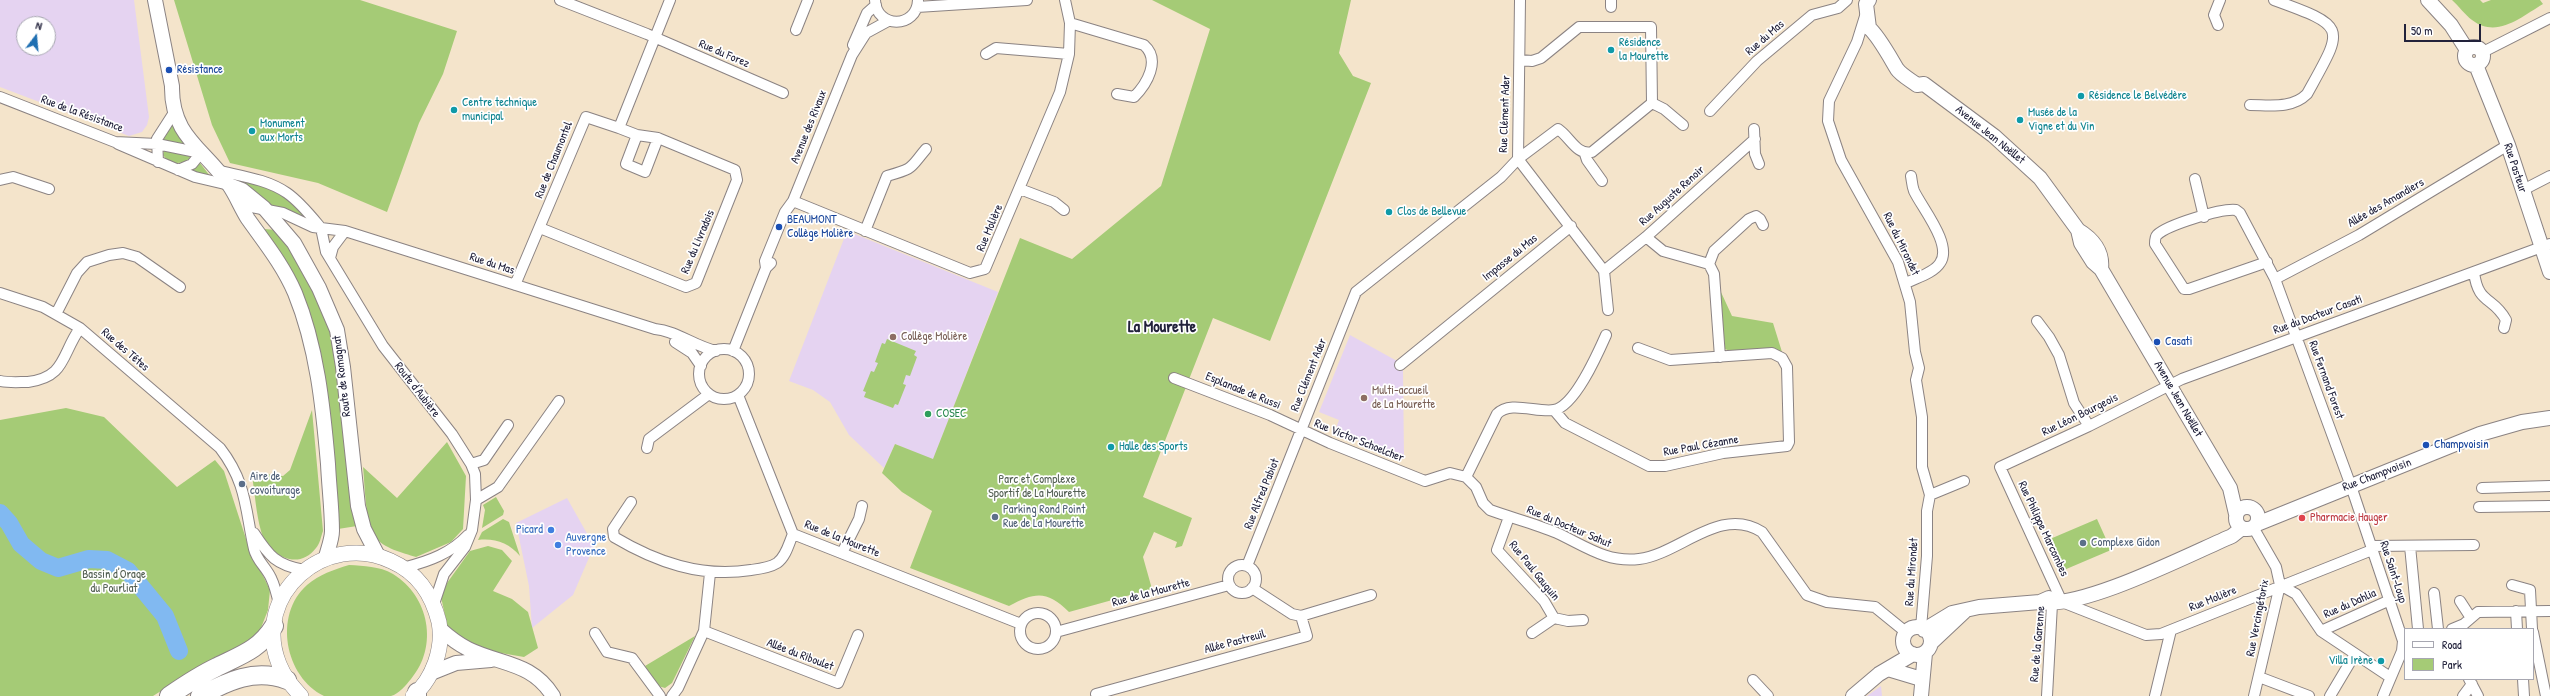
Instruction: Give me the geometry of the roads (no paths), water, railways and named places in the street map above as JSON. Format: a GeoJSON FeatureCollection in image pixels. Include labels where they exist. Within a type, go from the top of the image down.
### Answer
{"type":"FeatureCollection","features":[{"type":"Feature","properties":{"kind":"highway"},"geometry":{"type":"LineString","coordinates":[[169,696],[194,679],[253,651],[267,638],[274,626]]}},
{"type":"Feature","properties":{"kind":"highway"},"geometry":{"type":"LineString","coordinates":[[200,696],[236,678],[259,674],[287,680]]}},
{"type":"Feature","properties":{"kind":"main road","name":"Route de Romagnat"},"geometry":{"type":"LineString","coordinates":[[155,0],[172,86],[175,111],[190,142],[230,185],[244,212],[282,267],[295,293],[308,333],[320,385],[327,455],[332,532],[326,557]]}},
{"type":"Feature","properties":{"kind":"main road"},"geometry":{"type":"LineString","coordinates":[[2428,0],[2451,25],[2467,50]]}},
{"type":"Feature","properties":{"kind":"main road","name":"Avenue Jean Noëllet"},"geometry":{"type":"LineString","coordinates":[[1869,4],[1869,28],[1875,32],[1883,48],[1895,61],[1904,64],[1923,78],[1924,84],[2017,155],[2040,178],[2078,230],[2081,243],[2093,262],[2102,269],[2230,488],[2245,523]]}},
{"type":"Feature","properties":{"kind":"main road"},"geometry":{"type":"LineString","coordinates":[[2477,47],[2483,52],[2483,60],[2476,65],[2468,62],[2465,56],[2467,50],[2477,47]]}},
{"type":"Feature","properties":{"kind":"main road","name":"Rue Pasteur"},"geometry":{"type":"LineString","coordinates":[[2476,65],[2508,145],[2523,190],[2546,246],[2550,272]]}},
{"type":"Feature","properties":{"kind":"main road","name":"Route de Romagnat"},"geometry":{"type":"LineString","coordinates":[[172,86],[180,95],[191,127],[198,138],[201,153]]}},
{"type":"Feature","properties":{"kind":"main road","name":"Route de Romagnat"},"geometry":{"type":"LineString","coordinates":[[230,185],[242,190],[264,208],[289,237],[308,265],[337,330],[343,367],[358,506],[364,530],[377,554]]}},
{"type":"Feature","properties":{"kind":"main road","name":"Rue Champvoisin"},"geometry":{"type":"LineString","coordinates":[[2245,523],[2351,486],[2480,434],[2522,422],[2550,418]]}},
{"type":"Feature","properties":{"kind":"main road","name":"Avenue Jean Noëllet"},"geometry":{"type":"LineString","coordinates":[[2230,488],[2252,508]]}},
{"type":"Feature","properties":{"kind":"main road","name":"Rue Champvoisin"},"geometry":{"type":"LineString","coordinates":[[2252,508],[2296,506]]}},
{"type":"Feature","properties":{"kind":"main road"},"geometry":{"type":"LineString","coordinates":[[1921,696],[1913,629],[1923,629],[1952,613],[1964,612],[1979,607],[2053,601],[2081,589],[2114,586],[2209,546],[2245,523],[2259,519],[2252,508],[2239,510],[2245,523]]}},
{"type":"Feature","properties":{"kind":"main road"},"geometry":{"type":"LineString","coordinates":[[301,696],[287,680],[279,664],[274,645],[274,626],[279,604],[294,580],[304,570],[326,557],[351,552],[377,554],[406,567],[423,584],[434,604],[440,629],[439,652],[431,673],[416,695]]}},
{"type":"Feature","properties":{"kind":"main road"},"geometry":{"type":"LineString","coordinates":[[1853,696],[1964,612]]}},
{"type":"Feature","properties":{"kind":"main road"},"geometry":{"type":"LineString","coordinates":[[440,629],[467,649],[496,660],[513,664],[538,677],[553,696]]}},
{"type":"Feature","properties":{"kind":"main road"},"geometry":{"type":"LineString","coordinates":[[1916,647],[1921,696]]}},
{"type":"Feature","properties":{"kind":"main road"},"geometry":{"type":"LineString","coordinates":[[431,673],[456,663],[496,660]]}},
{"type":"Feature","properties":{"kind":"main road"},"geometry":{"type":"LineString","coordinates":[[1884,672],[1918,678]]}},
{"type":"Feature","properties":{"kind":"street","name":"Rue du Forez"},"geometry":{"type":"LineString","coordinates":[[560,0],[783,93]]}},
{"type":"Feature","properties":{"kind":"street"},"geometry":{"type":"LineString","coordinates":[[619,128],[670,0]]}},
{"type":"Feature","properties":{"kind":"street"},"geometry":{"type":"LineString","coordinates":[[796,30],[808,0]]}},
{"type":"Feature","properties":{"kind":"street"},"geometry":{"type":"LineString","coordinates":[[876,2],[882,17],[888,21],[900,23],[906,21],[917,4],[1027,0]]}},
{"type":"Feature","properties":{"kind":"street","name":"Rue Molière"},"geometry":{"type":"LineString","coordinates":[[792,204],[865,231],[970,273],[979,272],[985,269],[990,261],[1060,92],[1068,54],[1070,23],[1065,0]]}},
{"type":"Feature","properties":{"kind":"street","name":"Rue Clément Ader"},"geometry":{"type":"LineString","coordinates":[[1301,431],[1356,292],[1501,177],[1518,159],[1520,0]]}},
{"type":"Feature","properties":{"kind":"street","name":"Rue du Mas"},"geometry":{"type":"LineString","coordinates":[[1710,111],[1757,61],[1812,15],[1838,8],[1847,0]]}},
{"type":"Feature","properties":{"kind":"street"},"geometry":{"type":"LineString","coordinates":[[2218,25],[2214,14],[2220,0]]}},
{"type":"Feature","properties":{"kind":"street"},"geometry":{"type":"LineString","coordinates":[[2250,105],[2292,104],[2300,100],[2307,94],[2333,47],[2334,37],[2330,26],[2322,18],[2274,0]]}},
{"type":"Feature","properties":{"kind":"street","name":"Avenue des Rivaux"},"geometry":{"type":"LineString","coordinates":[[852,55],[853,43],[861,25],[876,2]]}},
{"type":"Feature","properties":{"kind":"street","name":"Rue du Mirondet"},"geometry":{"type":"LineString","coordinates":[[1869,4],[1857,42],[1830,94],[1828,120],[1841,160],[1878,224],[1906,283],[1919,368],[1916,380],[1922,417],[1922,467],[1930,495],[1927,511],[1927,556],[1923,629]]}},
{"type":"Feature","properties":{"kind":"street"},"geometry":{"type":"LineString","coordinates":[[2483,52],[2550,18]]}},
{"type":"Feature","properties":{"kind":"street","name":"Avenue des Rivaux"},"geometry":{"type":"LineString","coordinates":[[733,351],[766,268],[771,263],[791,215],[792,204],[852,55],[866,33],[888,21]]}},
{"type":"Feature","properties":{"kind":"street"},"geometry":{"type":"LineString","coordinates":[[1070,23],[1144,45],[1151,52],[1152,61],[1144,86],[1134,97],[1117,94]]}},
{"type":"Feature","properties":{"kind":"street"},"geometry":{"type":"LineString","coordinates":[[1520,60],[1532,62],[1541,58],[1579,27],[1651,27],[1652,103]]}},
{"type":"Feature","properties":{"kind":"street"},"geometry":{"type":"LineString","coordinates":[[1857,42],[1864,36],[1875,32]]}},
{"type":"Feature","properties":{"kind":"street"},"geometry":{"type":"LineString","coordinates":[[986,54],[996,48],[1068,54]]}},
{"type":"Feature","properties":{"kind":"street","name":"Rue de la Résistance"},"geometry":{"type":"LineString","coordinates":[[0,97],[115,142],[157,144],[201,153]]}},
{"type":"Feature","properties":{"kind":"street"},"geometry":{"type":"LineString","coordinates":[[1652,103],[1664,109],[1683,125]]}},
{"type":"Feature","properties":{"kind":"street"},"geometry":{"type":"LineString","coordinates":[[1585,154],[1592,152],[1652,103]]}},
{"type":"Feature","properties":{"kind":"street"},"geometry":{"type":"LineString","coordinates":[[158,162],[158,135],[175,111]]}},
{"type":"Feature","properties":{"kind":"street","name":"Rue de Chaumontel"},"geometry":{"type":"LineString","coordinates":[[515,285],[586,117],[619,128]]}},
{"type":"Feature","properties":{"kind":"street","name":"Rue du Livradois"},"geometry":{"type":"LineString","coordinates":[[540,228],[686,287],[696,282],[737,175],[735,170],[658,138],[637,135],[619,128]]}},
{"type":"Feature","properties":{"kind":"street"},"geometry":{"type":"LineString","coordinates":[[1602,181],[1587,160],[1585,154],[1558,129],[1518,159],[1604,270],[1608,310]]}},
{"type":"Feature","properties":{"kind":"street","name":"Rue Auguste Renoir"},"geometry":{"type":"LineString","coordinates":[[1604,270],[1646,237],[1755,134],[1755,154],[1759,164]]}},
{"type":"Feature","properties":{"kind":"street"},"geometry":{"type":"LineString","coordinates":[[637,135],[626,164],[645,172],[658,138]]}},
{"type":"Feature","properties":{"kind":"street"},"geometry":{"type":"LineString","coordinates":[[115,142],[178,170],[230,185]]}},
{"type":"Feature","properties":{"kind":"street","name":"Allée des Amandiers"},"geometry":{"type":"LineString","coordinates":[[2275,279],[2359,235],[2508,145]]}},
{"type":"Feature","properties":{"kind":"street"},"geometry":{"type":"LineString","coordinates":[[865,231],[888,176],[908,170],[915,166],[926,149]]}},
{"type":"Feature","properties":{"kind":"street"},"geometry":{"type":"LineString","coordinates":[[178,170],[192,164],[201,153]]}},
{"type":"Feature","properties":{"kind":"street"},"geometry":{"type":"LineString","coordinates":[[216,170],[257,180],[280,189],[294,199],[321,228]]}},
{"type":"Feature","properties":{"kind":"street"},"geometry":{"type":"LineString","coordinates":[[1906,283],[1941,263],[1944,251],[1941,240],[1914,190],[1911,176]]}},
{"type":"Feature","properties":{"kind":"street"},"geometry":{"type":"LineString","coordinates":[[2523,190],[2550,176]]}},
{"type":"Feature","properties":{"kind":"street"},"geometry":{"type":"LineString","coordinates":[[0,180],[13,177],[49,189]]}},
{"type":"Feature","properties":{"kind":"street"},"geometry":{"type":"LineString","coordinates":[[2194,179],[2204,216]]}},
{"type":"Feature","properties":{"kind":"street"},"geometry":{"type":"LineString","coordinates":[[1020,189],[1054,202],[1064,210]]}},
{"type":"Feature","properties":{"kind":"street","name":"Rue du Mas"},"geometry":{"type":"LineString","coordinates":[[241,204],[283,213],[321,228],[345,231],[655,329],[665,330],[697,346],[716,351]]}},
{"type":"Feature","properties":{"kind":"street","name":"Rue Fernand Forest"},"geometry":{"type":"LineString","coordinates":[[2267,262],[2189,290],[2184,289],[2155,244],[2155,239],[2157,234],[2173,225],[2231,209],[2240,213],[2267,262],[2275,279],[2351,486]]}},
{"type":"Feature","properties":{"kind":"street"},"geometry":{"type":"LineString","coordinates":[[1720,358],[1714,274],[1709,264],[1714,251],[1749,219],[1756,216],[1760,219],[1763,225]]}},
{"type":"Feature","properties":{"kind":"street","name":"Impasse du Mas"},"geometry":{"type":"LineString","coordinates":[[1400,365],[1570,226]]}},
{"type":"Feature","properties":{"kind":"street","name":"Route d'Aubière"},"geometry":{"type":"LineString","coordinates":[[321,228],[324,245],[330,258],[383,346],[452,434],[471,464],[475,474],[476,500],[472,530],[465,547],[444,574],[434,604]]}},
{"type":"Feature","properties":{"kind":"street"},"geometry":{"type":"LineString","coordinates":[[330,258],[333,247],[345,231]]}},
{"type":"Feature","properties":{"kind":"street"},"geometry":{"type":"LineString","coordinates":[[1646,237],[1663,251],[1709,264]]}},
{"type":"Feature","properties":{"kind":"street","name":"Rue du Docteur Casati"},"geometry":{"type":"LineString","coordinates":[[2170,385],[2296,337],[2546,246]]}},
{"type":"Feature","properties":{"kind":"street"},"geometry":{"type":"LineString","coordinates":[[56,314],[76,273],[87,262],[109,255],[123,253],[137,257],[180,287]]}},
{"type":"Feature","properties":{"kind":"street"},"geometry":{"type":"LineString","coordinates":[[2474,272],[2476,286],[2480,295],[2500,309],[2506,320],[2504,328]]}},
{"type":"Feature","properties":{"kind":"street","name":"Rue des Têtes"},"geometry":{"type":"LineString","coordinates":[[0,293],[56,314],[80,328],[220,448],[229,460],[240,483],[252,530]]}},
{"type":"Feature","properties":{"kind":"street"},"geometry":{"type":"LineString","coordinates":[[2037,321],[2049,337],[2058,355],[2074,403],[2089,426]]}},
{"type":"Feature","properties":{"kind":"street"},"geometry":{"type":"LineString","coordinates":[[0,381],[22,382],[48,378],[57,371],[71,342],[80,328]]}},
{"type":"Feature","properties":{"kind":"street","name":"Rue du Mas"},"geometry":{"type":"LineString","coordinates":[[655,329],[662,336],[686,348],[700,366]]}},
{"type":"Feature","properties":{"kind":"street"},"geometry":{"type":"LineString","coordinates":[[1466,477],[1500,410],[1506,408],[1554,410],[1566,404],[1575,393],[1606,335]]}},
{"type":"Feature","properties":{"kind":"street","name":"Rue Paul Cézanne"},"geometry":{"type":"LineString","coordinates":[[1554,410],[1565,423],[1649,466],[1665,466],[1723,453],[1787,446],[1789,442],[1787,367],[1782,358],[1772,353],[1720,358],[1670,360],[1638,348]]}},
{"type":"Feature","properties":{"kind":"street"},"geometry":{"type":"LineString","coordinates":[[716,351],[733,351],[744,359],[749,370],[747,384],[738,395],[720,399],[709,394],[700,382],[700,366],[706,357],[716,351]]}},
{"type":"Feature","properties":{"kind":"street","name":"Esplanade de Russi"},"geometry":{"type":"LineString","coordinates":[[1174,378],[1270,415],[1301,431]]}},
{"type":"Feature","properties":{"kind":"street","name":"Rue Léon Bourgeois"},"geometry":{"type":"LineString","coordinates":[[2000,467],[2089,426],[2170,385]]}},
{"type":"Feature","properties":{"kind":"street"},"geometry":{"type":"LineString","coordinates":[[647,448],[648,439],[709,394]]}},
{"type":"Feature","properties":{"kind":"street","name":"Rue de la Mourette"},"geometry":{"type":"LineString","coordinates":[[738,395],[793,534],[1021,624]]}},
{"type":"Feature","properties":{"kind":"street"},"geometry":{"type":"LineString","coordinates":[[476,500],[498,487],[559,402]]}},
{"type":"Feature","properties":{"kind":"street"},"geometry":{"type":"LineString","coordinates":[[471,464],[484,460],[508,424]]}},
{"type":"Feature","properties":{"kind":"street","name":"Rue Victor Schoelcher"},"geometry":{"type":"LineString","coordinates":[[1301,431],[1425,481],[1450,474],[1466,477]]}},
{"type":"Feature","properties":{"kind":"street","name":"Rue Alfred Pabiot"},"geometry":{"type":"LineString","coordinates":[[1247,566],[1301,431]]}},
{"type":"Feature","properties":{"kind":"street","name":"Rue Philippe Marcombes"},"geometry":{"type":"LineString","coordinates":[[2000,467],[2053,601]]}},
{"type":"Feature","properties":{"kind":"street","name":"Rue du Docteur Sahut"},"geometry":{"type":"LineString","coordinates":[[1466,477],[1476,487],[1483,503],[1490,510],[1556,533],[1585,549],[1615,560],[1640,559],[1657,554],[1695,535],[1721,527],[1739,523],[1753,527],[1762,532],[1807,595],[1827,602],[1875,607],[1916,647]]}},
{"type":"Feature","properties":{"kind":"street"},"geometry":{"type":"LineString","coordinates":[[1930,495],[1964,481]]}},
{"type":"Feature","properties":{"kind":"street","name":"Rue Saint-Loup"},"geometry":{"type":"LineString","coordinates":[[2351,486],[2404,641]]}},
{"type":"Feature","properties":{"kind":"street"},"geometry":{"type":"LineString","coordinates":[[2482,488],[2550,486]]}},
{"type":"Feature","properties":{"kind":"street"},"geometry":{"type":"LineString","coordinates":[[631,502],[612,529],[614,537],[642,554],[675,566],[710,573],[742,572],[768,567],[778,562],[785,553],[793,534]]}},
{"type":"Feature","properties":{"kind":"street"},"geometry":{"type":"LineString","coordinates":[[842,553],[859,519],[862,506]]}},
{"type":"Feature","properties":{"kind":"street"},"geometry":{"type":"LineString","coordinates":[[2479,507],[2550,506]]}},
{"type":"Feature","properties":{"kind":"street","name":"Rue Paul Gauguin"},"geometry":{"type":"LineString","coordinates":[[1510,517],[1497,550],[1544,601],[1554,618]]}},
{"type":"Feature","properties":{"kind":"street","name":"Rue Vercingétorix"},"geometry":{"type":"LineString","coordinates":[[2245,523],[2276,567],[2280,585],[2254,696]]}},
{"type":"Feature","properties":{"kind":"street"},"geometry":{"type":"LineString","coordinates":[[252,530],[268,555],[288,567],[304,570]]}},
{"type":"Feature","properties":{"kind":"street"},"geometry":{"type":"LineString","coordinates":[[252,530],[254,549],[260,563],[272,581],[279,604]]}},
{"type":"Feature","properties":{"kind":"street"},"geometry":{"type":"LineString","coordinates":[[406,567],[432,560],[460,543],[472,530]]}},
{"type":"Feature","properties":{"kind":"street"},"geometry":{"type":"LineString","coordinates":[[2372,548],[2474,545]]}},
{"type":"Feature","properties":{"kind":"street"},"geometry":{"type":"LineString","coordinates":[[2410,546],[2418,628]]}},
{"type":"Feature","properties":{"kind":"street","name":"Rue Molière"},"geometry":{"type":"LineString","coordinates":[[2053,601],[2146,635],[2161,634],[2372,548]]}},
{"type":"Feature","properties":{"kind":"street"},"geometry":{"type":"LineString","coordinates":[[1238,566],[1247,566],[1255,576],[1252,588],[1240,592],[1229,585],[1228,577],[1231,570],[1238,566]]}},
{"type":"Feature","properties":{"kind":"street"},"geometry":{"type":"LineString","coordinates":[[672,696],[678,688],[704,631],[710,573]]}},
{"type":"Feature","properties":{"kind":"street","name":"Rue de la Mourette"},"geometry":{"type":"LineString","coordinates":[[1056,632],[1229,585]]}},
{"type":"Feature","properties":{"kind":"street"},"geometry":{"type":"LineString","coordinates":[[2280,585],[2296,594],[2321,631],[2390,677]]}},
{"type":"Feature","properties":{"kind":"street"},"geometry":{"type":"LineString","coordinates":[[2512,585],[2530,590],[2533,606],[2530,611],[2532,628]]}},
{"type":"Feature","properties":{"kind":"street"},"geometry":{"type":"LineString","coordinates":[[1252,588],[1292,614],[1301,616],[1371,595]]}},
{"type":"Feature","properties":{"kind":"street"},"geometry":{"type":"LineString","coordinates":[[2434,593],[2438,628]]}},
{"type":"Feature","properties":{"kind":"street","name":"Rue du Dahlia"},"geometry":{"type":"LineString","coordinates":[[2321,631],[2390,600]]}},
{"type":"Feature","properties":{"kind":"street","name":"Rue de la Garenne"},"geometry":{"type":"LineString","coordinates":[[2047,696],[2053,601]]}},
{"type":"Feature","properties":{"kind":"street"},"geometry":{"type":"LineString","coordinates":[[2460,601],[2471,618]]}},
{"type":"Feature","properties":{"kind":"street"},"geometry":{"type":"LineString","coordinates":[[2516,611],[2517,628]]}},
{"type":"Feature","properties":{"kind":"street"},"geometry":{"type":"LineString","coordinates":[[2454,628],[2464,624],[2478,612],[2550,611]]}},
{"type":"Feature","properties":{"kind":"street"},"geometry":{"type":"LineString","coordinates":[[1041,612],[1054,622],[1056,632],[1055,638],[1048,646],[1036,649],[1023,642],[1020,633],[1021,624],[1031,614],[1041,612]]}},
{"type":"Feature","properties":{"kind":"street","name":"Allée Pastreuil"},"geometry":{"type":"LineString","coordinates":[[1096,694],[1307,636],[1301,616]]}},
{"type":"Feature","properties":{"kind":"street","name":"Rue Paul Gauguin"},"geometry":{"type":"LineString","coordinates":[[1532,632],[1554,618],[1568,621],[1583,620]]}},
{"type":"Feature","properties":{"kind":"street"},"geometry":{"type":"LineString","coordinates":[[2155,696],[2171,630]]}},
{"type":"Feature","properties":{"kind":"street","name":"Allée du Riboulet"},"geometry":{"type":"LineString","coordinates":[[704,631],[838,684],[858,635]]}},
{"type":"Feature","properties":{"kind":"street"},"geometry":{"type":"LineString","coordinates":[[595,633],[607,652],[632,658],[660,696]]}},
{"type":"Feature","properties":{"kind":"street"},"geometry":{"type":"LineString","coordinates":[[2534,637],[2546,696]]}},
{"type":"Feature","properties":{"kind":"street"},"geometry":{"type":"LineString","coordinates":[[2383,696],[2402,651],[2404,641]]}},
{"type":"Feature","properties":{"kind":"street"},"geometry":{"type":"LineString","coordinates":[[2330,696],[2355,654]]}},
{"type":"Feature","properties":{"kind":"street"},"geometry":{"type":"LineString","coordinates":[[2259,677],[2309,696]]}},
{"type":"Feature","properties":{"kind":"street"},"geometry":{"type":"LineString","coordinates":[[1753,680],[1768,696]]}},
{"type":"Feature","properties":{"kind":"street"},"geometry":{"type":"LineString","coordinates":[[2523,680],[2524,696]]}},
{"type":"Feature","properties":{"kind":"street"},"geometry":{"type":"LineString","coordinates":[[2463,696],[2471,681]]}},
{"type":"Feature","properties":{"kind":"street"},"geometry":{"type":"LineString","coordinates":[[2471,681],[2478,696]]}},
{"type":"Feature","properties":{"kind":"waterway"},"geometry":{"type":"LineString","coordinates":[[0,513],[9,523],[21,544],[41,561],[58,568],[89,559],[107,560],[128,571],[165,616],[179,651]]}},
{"type":"Feature","properties":{"kind":"place","name":"Résidence la Mourette"},"geometry":{"type":"Point","coordinates":[1611,50]}},
{"type":"Feature","properties":{"kind":"place","name":"Résistance"},"geometry":{"type":"Point","coordinates":[169,70]}},
{"type":"Feature","properties":{"kind":"place","name":"Résidence le Belvédère"},"geometry":{"type":"Point","coordinates":[2081,96]}},
{"type":"Feature","properties":{"kind":"place","name":"Centre technique municipal"},"geometry":{"type":"Point","coordinates":[454,110]}},
{"type":"Feature","properties":{"kind":"place","name":"Musée de la Vigne et du Vin"},"geometry":{"type":"Point","coordinates":[2020,120]}},
{"type":"Feature","properties":{"kind":"place","name":"Monument aux Morts"},"geometry":{"type":"Point","coordinates":[252,131]}},
{"type":"Feature","properties":{"kind":"place","name":"Clos de Bellevue"},"geometry":{"type":"Point","coordinates":[1389,212]}},
{"type":"Feature","properties":{"kind":"place","name":"BEAUMONT Collège Molière"},"geometry":{"type":"Point","coordinates":[779,227]}},
{"type":"Feature","properties":{"kind":"place","name":"Collège Molière"},"geometry":{"type":"Point","coordinates":[893,337]}},
{"type":"Feature","properties":{"kind":"place","name":"Casati"},"geometry":{"type":"Point","coordinates":[2157,342]}},
{"type":"Feature","properties":{"kind":"place","name":"Multi-accueil de La Mourette"},"geometry":{"type":"Point","coordinates":[1364,398]}},
{"type":"Feature","properties":{"kind":"place","name":"COSEC"},"geometry":{"type":"Point","coordinates":[928,414]}},
{"type":"Feature","properties":{"kind":"place","name":"Champvoisin"},"geometry":{"type":"Point","coordinates":[2426,445]}},
{"type":"Feature","properties":{"kind":"place","name":"Halle des Sports"},"geometry":{"type":"Point","coordinates":[1111,447]}},
{"type":"Feature","properties":{"kind":"place","name":"Aire de covoiturage"},"geometry":{"type":"Point","coordinates":[242,484]}},
{"type":"Feature","properties":{"kind":"place","name":"Parking Rond Point Rue de La Mourette"},"geometry":{"type":"Point","coordinates":[995,517]}},
{"type":"Feature","properties":{"kind":"place","name":"Pharmacie Hauger"},"geometry":{"type":"Point","coordinates":[2302,518]}},
{"type":"Feature","properties":{"kind":"place","name":"Picard"},"geometry":{"type":"Point","coordinates":[551,530]}},
{"type":"Feature","properties":{"kind":"place","name":"Complexe Gidon"},"geometry":{"type":"Point","coordinates":[2083,543]}},
{"type":"Feature","properties":{"kind":"place","name":"Auvergne Provence"},"geometry":{"type":"Point","coordinates":[558,545]}},
{"type":"Feature","properties":{"kind":"place","name":"Villa Irène"},"geometry":{"type":"Point","coordinates":[2381,661]}},
{"type":"Feature","properties":{"kind":"district","name":"La Mourette"},"geometry":{"type":"Point","coordinates":[1162,328]}},
{"type":"Feature","properties":{"kind":"park label","name":"Parc et Complexe Sportif de La Mourette"},"geometry":{"type":"Point","coordinates":[1037,487]}},
{"type":"Feature","properties":{"kind":"park label","name":"Bassin d'Orage du Pourliat"},"geometry":{"type":"Point","coordinates":[114,582]}}]}
